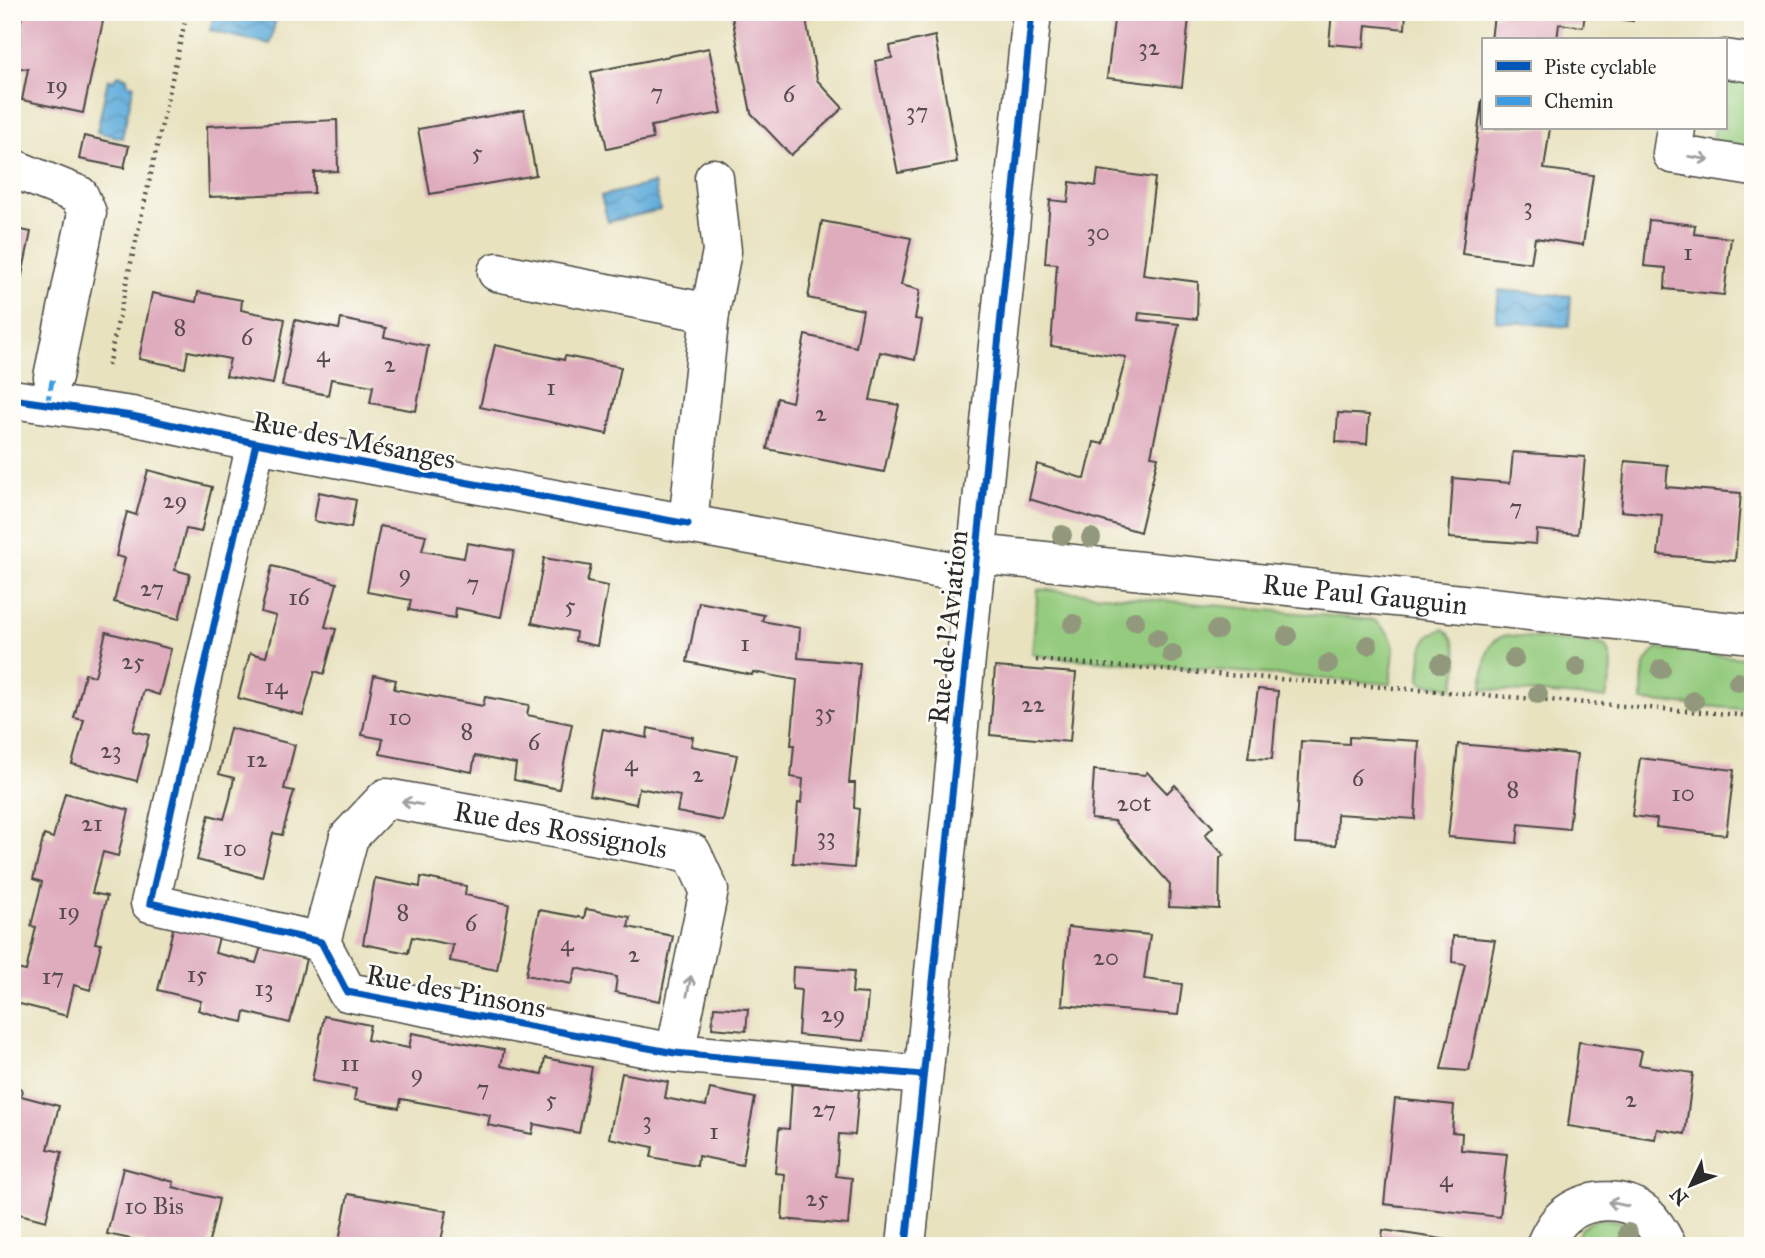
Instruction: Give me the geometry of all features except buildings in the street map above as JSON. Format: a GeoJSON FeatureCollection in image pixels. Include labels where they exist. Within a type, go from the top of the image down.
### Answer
{"type":"FeatureCollection","features":[{"type":"Feature","properties":{"kind":"street","name":"Rue de l'Aviation"},"geometry":{"type":"LineString","coordinates":[[906,1246],[1032,12]]}},
{"type":"Feature","properties":{"kind":"street"},"geometry":{"type":"LineString","coordinates":[[1726,60],[1753,62]]}},
{"type":"Feature","properties":{"kind":"street"},"geometry":{"type":"LineString","coordinates":[[1676,130],[1672,154],[1753,167]]}},
{"type":"Feature","properties":{"kind":"street"},"geometry":{"type":"LineString","coordinates":[[12,168],[79,195],[88,213],[53,377]]}},
{"type":"Feature","properties":{"kind":"street"},"geometry":{"type":"LineString","coordinates":[[688,524],[710,313],[722,251],[714,178]]}},
{"type":"Feature","properties":{"kind":"street"},"geometry":{"type":"LineString","coordinates":[[497,272],[710,313]]}},
{"type":"Feature","properties":{"kind":"street","name":"Rue des Mésanges"},"geometry":{"type":"LineString","coordinates":[[12,399],[98,411],[688,524],[976,565]]}},
{"type":"Feature","properties":{"kind":"street"},"geometry":{"type":"LineString","coordinates":[[256,443],[150,903],[321,942]]}},
{"type":"Feature","properties":{"kind":"street","name":"Rue Paul Gauguin"},"geometry":{"type":"LineString","coordinates":[[976,565],[1753,634]]}},
{"type":"Feature","properties":{"kind":"street","name":"Rue des Rossignols"},"geometry":{"type":"LineString","coordinates":[[321,942],[349,837],[386,798],[692,853],[709,890],[675,1053]]}},
{"type":"Feature","properties":{"kind":"street","name":"Rue des Pinsons"},"geometry":{"type":"LineString","coordinates":[[321,942],[347,992],[675,1053],[922,1074]]}},
{"type":"Feature","properties":{"kind":"street"},"geometry":{"type":"LineString","coordinates":[[1545,1246],[1553,1228],[1566,1214],[1585,1204],[1605,1201],[1626,1204],[1644,1213],[1658,1228],[1667,1246]]}},
{"type":"Feature","properties":{"kind":"path"},"geometry":{"type":"LineString","coordinates":[[98,411],[187,12]]}},
{"type":"Feature","properties":{"kind":"path"},"geometry":{"type":"LineString","coordinates":[[1036,660],[1753,716]]}},
{"type":"Feature","properties":{"kind":"green space"},"geometry":{"type":"Polygon","coordinates":[[[1726,78],[1753,78],[1753,151],[1718,145],[1714,139],[1714,130],[1726,130],[1726,78]]]}},
{"type":"Feature","properties":{"kind":"green space"},"geometry":{"type":"Polygon","coordinates":[[[1038,589],[1374,620],[1389,634],[1394,648],[1390,684],[1038,656],[1032,653],[1038,589]]]}},
{"type":"Feature","properties":{"kind":"green space"},"geometry":{"type":"Polygon","coordinates":[[[1444,629],[1456,648],[1458,665],[1452,688],[1422,683],[1420,679],[1422,649],[1430,634],[1444,629]]]}},
{"type":"Feature","properties":{"kind":"green space"},"geometry":{"type":"Polygon","coordinates":[[[1507,635],[1604,645],[1612,664],[1606,698],[1482,689],[1489,649],[1499,638],[1507,635]]]}},
{"type":"Feature","properties":{"kind":"green space"},"geometry":{"type":"Polygon","coordinates":[[[1657,649],[1753,659],[1753,710],[1642,701],[1642,679],[1647,660],[1657,649]]]}},
{"type":"Feature","properties":{"kind":"green space"},"geometry":{"type":"Polygon","coordinates":[[[1599,1218],[1637,1225],[1646,1246],[1612,1246],[1612,1243],[1577,1238],[1581,1228],[1599,1218]]]}},
{"type":"Feature","properties":{"kind":"water"},"geometry":{"type":"Polygon","coordinates":[[[214,12],[277,14],[270,44],[210,31],[214,12]]]}},
{"type":"Feature","properties":{"kind":"water"},"geometry":{"type":"Polygon","coordinates":[[[121,75],[127,78],[128,84],[134,85],[122,138],[97,132],[108,79],[113,81],[121,75]]]}},
{"type":"Feature","properties":{"kind":"water"},"geometry":{"type":"Polygon","coordinates":[[[654,183],[660,210],[608,222],[601,196],[654,183]]]}},
{"type":"Feature","properties":{"kind":"water"},"geometry":{"type":"Polygon","coordinates":[[[1499,290],[1571,296],[1569,327],[1496,321],[1499,290]]]}},
{"type":"Feature","properties":{"kind":"marked path"},"geometry":{"type":"LineString","coordinates":[[47,404],[53,377]]}},
{"type":"Feature","properties":{"kind":"cycle path"},"geometry":{"type":"LineString","coordinates":[[906,1246],[1032,12]]}},
{"type":"Feature","properties":{"kind":"cycle path"},"geometry":{"type":"LineString","coordinates":[[12,399],[132,416],[256,443],[688,524]]}},
{"type":"Feature","properties":{"kind":"cycle path"},"geometry":{"type":"LineString","coordinates":[[256,443],[150,903],[321,942],[347,992],[675,1053],[922,1075]]}}]}
